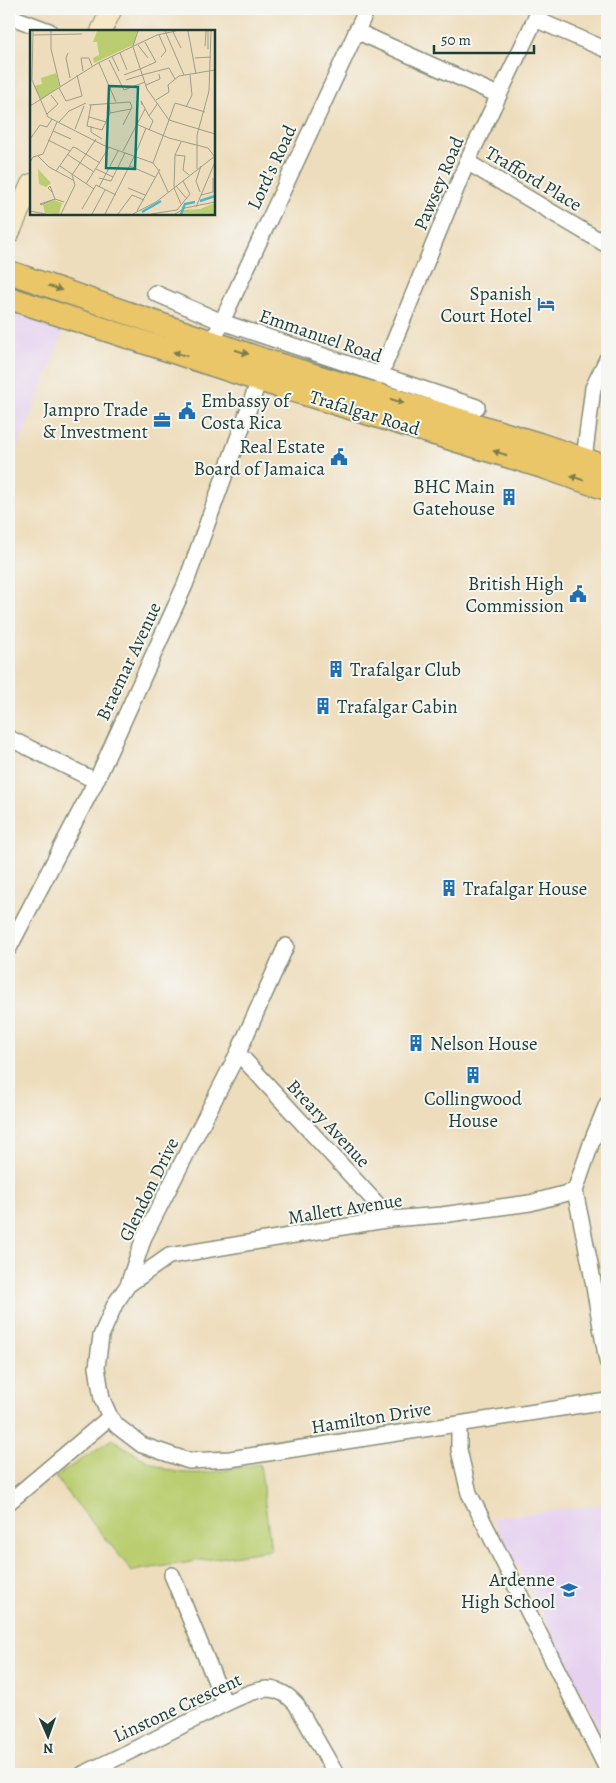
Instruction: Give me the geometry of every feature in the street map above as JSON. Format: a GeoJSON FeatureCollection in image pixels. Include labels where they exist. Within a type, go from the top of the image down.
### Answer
{"type":"FeatureCollection","features":[{"type":"Feature","properties":{"kind":"main road"},"geometry":{"type":"LineString","coordinates":[[102,30],[112,9]]}},
{"type":"Feature","properties":{"kind":"main road"},"geometry":{"type":"LineString","coordinates":[[9,234],[30,186]]}},
{"type":"Feature","properties":{"kind":"main road","name":"Trafalgar Road"},"geometry":{"type":"LineString","coordinates":[[9,272],[212,343],[584,459]]}},
{"type":"Feature","properties":{"kind":"main road","name":"Trafalgar Road"},"geometry":{"type":"LineString","coordinates":[[9,298],[259,380],[546,468],[607,489]]}},
{"type":"Feature","properties":{"kind":"main road"},"geometry":{"type":"LineString","coordinates":[[584,459],[607,467]]}},
{"type":"Feature","properties":{"kind":"street","name":"Lord's Road"},"geometry":{"type":"LineString","coordinates":[[212,343],[367,9]]}},
{"type":"Feature","properties":{"kind":"street"},"geometry":{"type":"LineString","coordinates":[[537,14],[607,50]]}},
{"type":"Feature","properties":{"kind":"street","name":"Pawsey Road"},"geometry":{"type":"LineString","coordinates":[[380,376],[467,162],[537,14]]}},
{"type":"Feature","properties":{"kind":"street"},"geometry":{"type":"LineString","coordinates":[[9,16],[46,30]]}},
{"type":"Feature","properties":{"kind":"street"},"geometry":{"type":"LineString","coordinates":[[356,31],[498,95]]}},
{"type":"Feature","properties":{"kind":"street","name":"Trafford Place"},"geometry":{"type":"LineString","coordinates":[[467,162],[607,245]]}},
{"type":"Feature","properties":{"kind":"street","name":"Emmanuel Road"},"geometry":{"type":"LineString","coordinates":[[155,293],[222,322],[476,408]]}},
{"type":"Feature","properties":{"kind":"street"},"geometry":{"type":"LineString","coordinates":[[584,459],[593,388],[607,360]]}},
{"type":"Feature","properties":{"kind":"street","name":"Braemar Avenue"},"geometry":{"type":"LineString","coordinates":[[9,948],[96,781],[185,585],[259,380]]}},
{"type":"Feature","properties":{"kind":"street"},"geometry":{"type":"LineString","coordinates":[[9,738],[96,781]]}},
{"type":"Feature","properties":{"kind":"street","name":"Glendon Drive"},"geometry":{"type":"LineString","coordinates":[[142,1445],[117,1426],[110,1417],[102,1399],[97,1367],[101,1336],[115,1304],[128,1285],[144,1237],[238,1053],[286,946]]}},
{"type":"Feature","properties":{"kind":"street","name":"Breary Avenue"},"geometry":{"type":"LineString","coordinates":[[238,1053],[391,1220]]}},
{"type":"Feature","properties":{"kind":"street"},"geometry":{"type":"LineString","coordinates":[[607,1104],[575,1191],[607,1361]]}},
{"type":"Feature","properties":{"kind":"street","name":"Mallett Avenue"},"geometry":{"type":"LineString","coordinates":[[128,1285],[169,1256],[391,1220],[442,1216],[530,1204],[575,1191]]}},
{"type":"Feature","properties":{"kind":"street","name":"Hamilton Drive"},"geometry":{"type":"LineString","coordinates":[[142,1445],[189,1461],[230,1458],[607,1401]]}},
{"type":"Feature","properties":{"kind":"street"},"geometry":{"type":"LineString","coordinates":[[9,1502],[110,1417]]}},
{"type":"Feature","properties":{"kind":"street"},"geometry":{"type":"LineString","coordinates":[[459,1424],[459,1450],[468,1493],[607,1769]]}},
{"type":"Feature","properties":{"kind":"street"},"geometry":{"type":"LineString","coordinates":[[172,1574],[225,1704]]}},
{"type":"Feature","properties":{"kind":"street","name":"Linstone Crescent"},"geometry":{"type":"LineString","coordinates":[[83,1774],[225,1704],[266,1689],[278,1690],[296,1704],[336,1774]]}},
{"type":"Feature","properties":{"kind":"shaded area"},"geometry":{"type":"Polygon","coordinates":[[[9,311],[66,326],[18,448],[9,446],[9,311]]]}},
{"type":"Feature","properties":{"kind":"shaded area","name":"Ardenne High School"},"geometry":{"type":"Polygon","coordinates":[[[607,1504],[607,1744],[492,1518],[607,1504]]]}},
{"type":"Feature","properties":{"kind":"green space"},"geometry":{"type":"Polygon","coordinates":[[[112,1439],[151,1463],[177,1472],[212,1472],[260,1464],[271,1550],[132,1571],[55,1477],[112,1439]]]}},
{"type":"Feature","properties":{"kind":"place","name":"Spanish Court Hotel"},"geometry":{"type":"Point","coordinates":[546,304]}},
{"type":"Feature","properties":{"kind":"place","name":"Embassy of Costa Rica"},"geometry":{"type":"Point","coordinates":[187,411]}},
{"type":"Feature","properties":{"kind":"place","name":"Jampro Trade & Investment"},"geometry":{"type":"Point","coordinates":[162,420]}},
{"type":"Feature","properties":{"kind":"place","name":"Real Estate Board of Jamaica"},"geometry":{"type":"Point","coordinates":[339,457]}},
{"type":"Feature","properties":{"kind":"place","name":"BHC Main Gatehouse"},"geometry":{"type":"Point","coordinates":[509,497]}},
{"type":"Feature","properties":{"kind":"place","name":"British High Commission"},"geometry":{"type":"Point","coordinates":[578,594]}},
{"type":"Feature","properties":{"kind":"place","name":"Trafalgar Club"},"geometry":{"type":"Point","coordinates":[336,669]}},
{"type":"Feature","properties":{"kind":"place","name":"Trafalgar Cabin"},"geometry":{"type":"Point","coordinates":[323,706]}},
{"type":"Feature","properties":{"kind":"place","name":"Trafalgar House"},"geometry":{"type":"Point","coordinates":[449,888]}},
{"type":"Feature","properties":{"kind":"place","name":"Nelson House"},"geometry":{"type":"Point","coordinates":[416,1043]}},
{"type":"Feature","properties":{"kind":"place","name":"Collingwood House"},"geometry":{"type":"Point","coordinates":[473,1075]}},
{"type":"Feature","properties":{"kind":"place","name":"Ardenne High School"},"geometry":{"type":"Point","coordinates":[569,1590]}}]}
